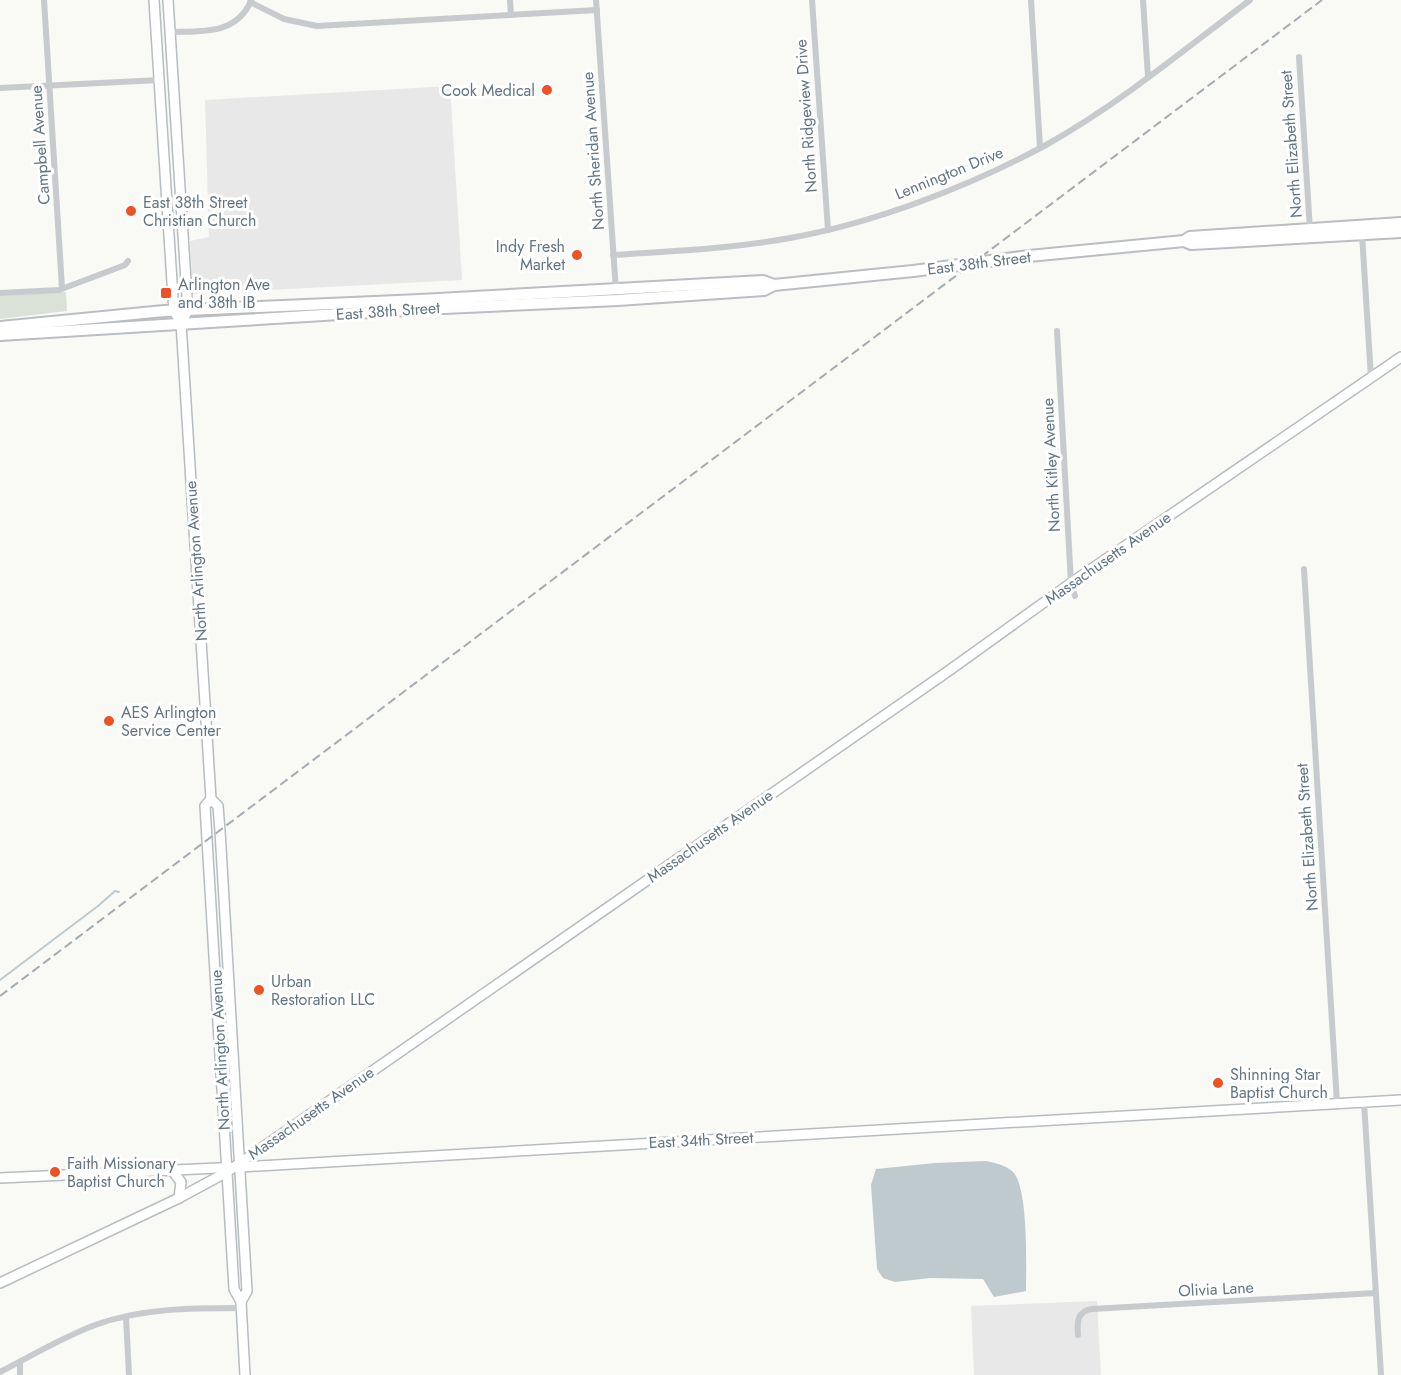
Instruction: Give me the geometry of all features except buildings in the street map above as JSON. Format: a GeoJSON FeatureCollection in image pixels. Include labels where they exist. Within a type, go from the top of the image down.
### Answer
{"type":"FeatureCollection","features":[{"type":"Feature","properties":{"kind":"main road","name":"North Arlington Avenue"},"geometry":{"type":"LineString","coordinates":[[154,0],[174,311],[181,323],[211,799],[204,806],[233,1167],[247,1292],[241,1305],[245,1375]]}},
{"type":"Feature","properties":{"kind":"main road"},"geometry":{"type":"LineString","coordinates":[[168,0],[188,310],[181,323]]}},
{"type":"Feature","properties":{"kind":"main road","name":"East 38th Street"},"geometry":{"type":"LineString","coordinates":[[0,327],[188,310],[764,290],[774,285],[1184,241],[1190,237],[1401,223]]}},
{"type":"Feature","properties":{"kind":"main road","name":"East 38th Street"},"geometry":{"type":"LineString","coordinates":[[1184,241],[1200,244],[1401,232]]}},
{"type":"Feature","properties":{"kind":"main road","name":"East 38th Street"},"geometry":{"type":"LineString","coordinates":[[0,335],[506,304],[617,295]]}},
{"type":"Feature","properties":{"kind":"main road","name":"Massachusetts Avenue"},"geometry":{"type":"LineString","coordinates":[[0,1283],[179,1198],[233,1167],[938,678],[1071,583],[1401,357]]}},
{"type":"Feature","properties":{"kind":"main road","name":"East 34th Street"},"geometry":{"type":"LineString","coordinates":[[0,1178],[233,1167],[1401,1100]]}},
{"type":"Feature","properties":{"kind":"main road"},"geometry":{"type":"LineString","coordinates":[[172,1170],[181,1182],[179,1198]]}},
{"type":"Feature","properties":{"kind":"street","name":"Campbell Avenue"},"geometry":{"type":"LineString","coordinates":[[44,0],[62,288]]}},
{"type":"Feature","properties":{"kind":"street"},"geometry":{"type":"LineString","coordinates":[[510,0],[511,15]]}},
{"type":"Feature","properties":{"kind":"street","name":"North Sheridan Avenue"},"geometry":{"type":"LineString","coordinates":[[596,0],[617,295]]}},
{"type":"Feature","properties":{"kind":"street","name":"North Ridgeview Drive"},"geometry":{"type":"LineString","coordinates":[[812,0],[828,230]]}},
{"type":"Feature","properties":{"kind":"street"},"geometry":{"type":"LineString","coordinates":[[1031,0],[1040,147]]}},
{"type":"Feature","properties":{"kind":"street"},"geometry":{"type":"LineString","coordinates":[[1143,0],[1148,76]]}},
{"type":"Feature","properties":{"kind":"street","name":"Lennington Drive"},"geometry":{"type":"LineString","coordinates":[[613,255],[746,245],[789,238],[828,230],[936,195],[1040,147],[1097,113],[1250,0]]}},
{"type":"Feature","properties":{"kind":"street"},"geometry":{"type":"LineString","coordinates":[[170,32],[218,30],[236,21],[251,1],[284,19],[317,26],[597,10]]}},
{"type":"Feature","properties":{"kind":"street","name":"North Elizabeth Street"},"geometry":{"type":"LineString","coordinates":[[1299,57],[1310,230]]}},
{"type":"Feature","properties":{"kind":"street"},"geometry":{"type":"LineString","coordinates":[[0,88],[160,80]]}},
{"type":"Feature","properties":{"kind":"street"},"geometry":{"type":"LineString","coordinates":[[1362,234],[1371,378]]}},
{"type":"Feature","properties":{"kind":"street"},"geometry":{"type":"LineString","coordinates":[[0,293],[62,288],[128,261]]}},
{"type":"Feature","properties":{"kind":"street","name":"North Kitley Avenue"},"geometry":{"type":"LineString","coordinates":[[1057,331],[1071,583],[1075,597]]}},
{"type":"Feature","properties":{"kind":"street","name":"North Elizabeth Street"},"geometry":{"type":"LineString","coordinates":[[1304,569],[1337,1103]]}},
{"type":"Feature","properties":{"kind":"street"},"geometry":{"type":"LineString","coordinates":[[1364,1102],[1381,1375]]}},
{"type":"Feature","properties":{"kind":"street","name":"Olivia Lane"},"geometry":{"type":"LineString","coordinates":[[1078,1335],[1079,1317],[1084,1311],[1092,1309],[1376,1293]]}},
{"type":"Feature","properties":{"kind":"street"},"geometry":{"type":"LineString","coordinates":[[0,1372],[88,1328],[126,1317],[178,1308],[241,1305]]}},
{"type":"Feature","properties":{"kind":"street"},"geometry":{"type":"LineString","coordinates":[[126,1317],[129,1375]]}},
{"type":"Feature","properties":{"kind":"street"},"geometry":{"type":"LineString","coordinates":[[20,1362],[20,1375]]}},
{"type":"Feature","properties":{"kind":"shaded area"},"geometry":{"type":"Polygon","coordinates":[[[450,86],[462,280],[193,294],[190,241],[209,237],[205,100],[450,86]]]}},
{"type":"Feature","properties":{"kind":"shaded area"},"geometry":{"type":"Polygon","coordinates":[[[66,292],[67,311],[0,319],[0,296],[66,292]]]}},
{"type":"Feature","properties":{"kind":"shaded area"},"geometry":{"type":"Polygon","coordinates":[[[986,1161],[1000,1164],[1012,1171],[1021,1192],[1026,1247],[1026,1291],[994,1297],[983,1279],[930,1278],[895,1282],[883,1278],[877,1269],[871,1185],[876,1169],[986,1161]]]}},
{"type":"Feature","properties":{"kind":"shaded area"},"geometry":{"type":"Polygon","coordinates":[[[1097,1301],[1101,1375],[974,1375],[971,1306],[1097,1301]]]}},
{"type":"Feature","properties":{"kind":"waterway"},"geometry":{"type":"LineString","coordinates":[[0,980],[115,891],[119,892]]}},
{"type":"Feature","properties":{"kind":"railway"},"geometry":{"type":"LineString","coordinates":[[0,996],[1322,0]]}},
{"type":"Feature","properties":{"kind":"place","name":"Cook Medical"},"geometry":{"type":"Point","coordinates":[547,90]}},
{"type":"Feature","properties":{"kind":"place","name":"East 38th Street Christian Church"},"geometry":{"type":"Point","coordinates":[131,211]}},
{"type":"Feature","properties":{"kind":"place","name":"Indy Fresh Market"},"geometry":{"type":"Point","coordinates":[577,255]}},
{"type":"Feature","properties":{"kind":"place","name":"Arlington Ave and 38th IB"},"geometry":{"type":"Point","coordinates":[166,293]}},
{"type":"Feature","properties":{"kind":"place","name":"AES Arlington Service Center"},"geometry":{"type":"Point","coordinates":[109,721]}},
{"type":"Feature","properties":{"kind":"place","name":"Urban Restoration LLC"},"geometry":{"type":"Point","coordinates":[259,990]}},
{"type":"Feature","properties":{"kind":"place","name":"Shinning Star Baptist Church"},"geometry":{"type":"Point","coordinates":[1218,1083]}},
{"type":"Feature","properties":{"kind":"place","name":"Faith Missionary Baptist Church"},"geometry":{"type":"Point","coordinates":[55,1172]}}]}
